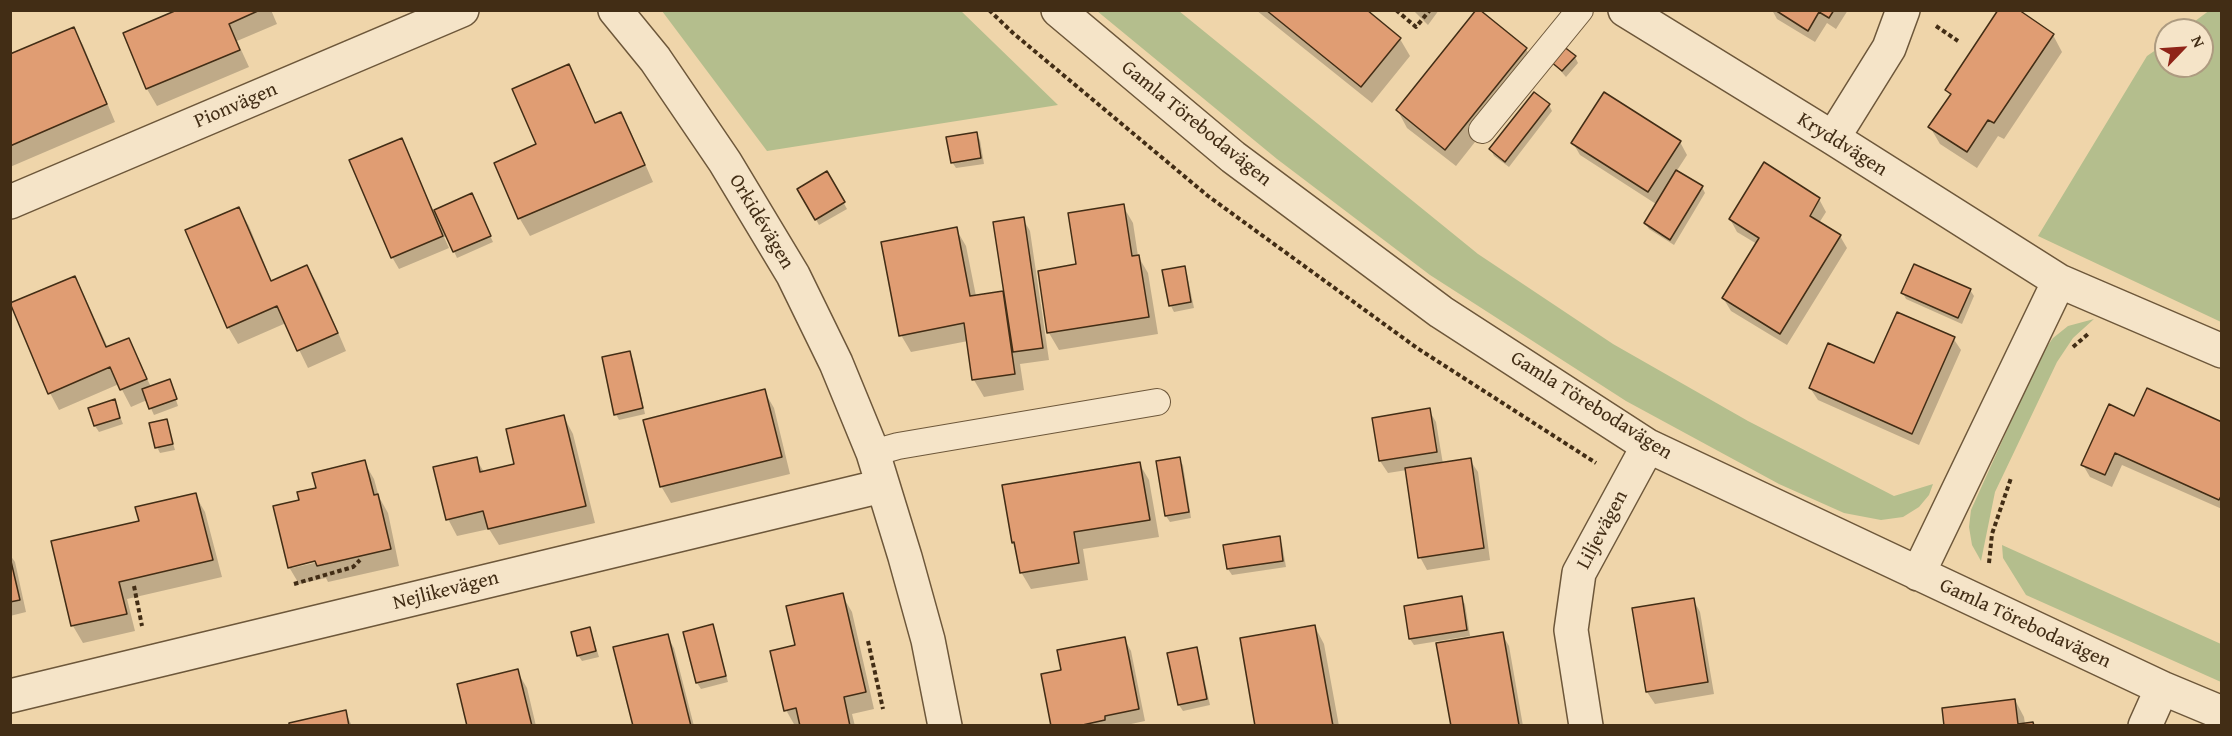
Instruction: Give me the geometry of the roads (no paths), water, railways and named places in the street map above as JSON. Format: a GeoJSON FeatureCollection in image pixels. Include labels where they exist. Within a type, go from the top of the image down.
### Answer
{"type":"FeatureCollection","features":[{"type":"Feature","properties":{"kind":"street","name":"Pionvägen"},"geometry":{"type":"LineString","coordinates":[[10,202],[462,10]]}},
{"type":"Feature","properties":{"kind":"street","name":"Orkidévägen"},"geometry":{"type":"LineString","coordinates":[[615,10],[655,59],[719,153],[793,274],[836,363],[873,453],[906,557],[925,629],[945,726]]}},
{"type":"Feature","properties":{"kind":"street","name":"Gamla Törebodavägen"},"geometry":{"type":"LineString","coordinates":[[1058,10],[1233,157],[1441,312],[1648,446],[2162,688],[2222,713]]}},
{"type":"Feature","properties":{"kind":"street","name":"Kryddvägen"},"geometry":{"type":"LineString","coordinates":[[1625,10],[2059,281],[2222,351]]}},
{"type":"Feature","properties":{"kind":"street"},"geometry":{"type":"LineString","coordinates":[[1833,138],[1888,48],[1903,10]]}},
{"type":"Feature","properties":{"kind":"street"},"geometry":{"type":"LineString","coordinates":[[1918,574],[2059,281]]}},
{"type":"Feature","properties":{"kind":"street","name":"Liljevägen"},"geometry":{"type":"LineString","coordinates":[[1586,726],[1571,630],[1579,573],[1648,446]]}},
{"type":"Feature","properties":{"kind":"street","name":"Nejlikevägen"},"geometry":{"type":"LineString","coordinates":[[10,696],[882,486]]}},
{"type":"Feature","properties":{"kind":"street"},"geometry":{"type":"LineString","coordinates":[[2145,726],[2162,688]]}},
{"type":"Feature","properties":{"kind":"lane"},"geometry":{"type":"LineString","coordinates":[[1482,130],[1580,10]]}},
{"type":"Feature","properties":{"kind":"lane"},"geometry":{"type":"LineString","coordinates":[[873,453],[898,446],[1158,402]]}}]}
